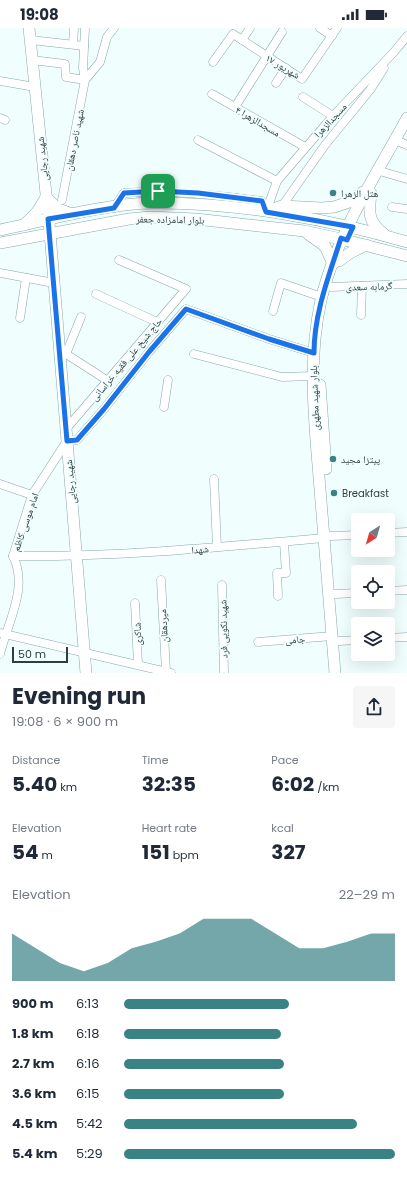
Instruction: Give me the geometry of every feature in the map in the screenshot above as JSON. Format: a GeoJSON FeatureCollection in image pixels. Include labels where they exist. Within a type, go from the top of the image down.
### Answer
{"type":"FeatureCollection","features":[{"type":"Feature","properties":{"kind":"main road","name":"شهید رجایی"},"geometry":{"type":"LineString","coordinates":[[29,28],[54,283],[63,352],[66,429],[86,673]]}},
{"type":"Feature","properties":{"kind":"main road","name":"بلوار شهید مطهری"},"geometry":{"type":"LineString","coordinates":[[335,673],[335,594],[313,404],[314,341],[322,297],[344,239],[407,118]]}},
{"type":"Feature","properties":{"kind":"main road","name":"بلوار شهید مطهری"},"geometry":{"type":"LineString","coordinates":[[370,190],[403,143],[407,129]]}},
{"type":"Feature","properties":{"kind":"main road"},"geometry":{"type":"LineString","coordinates":[[266,212],[282,206],[322,208],[334,207],[349,202],[370,190],[370,219],[378,229],[388,236]]}},
{"type":"Feature","properties":{"kind":"main road"},"geometry":{"type":"LineString","coordinates":[[16,240],[20,237],[18,226],[37,212],[46,197],[58,209],[74,214]]}},
{"type":"Feature","properties":{"kind":"main road","name":"بلوار امامزاده جعفر"},"geometry":{"type":"LineString","coordinates":[[0,230],[48,219],[114,208],[151,203],[187,204],[266,212],[350,227],[407,242]]}},
{"type":"Feature","properties":{"kind":"main road","name":"بلوار امامزاده جعفر"},"geometry":{"type":"LineString","coordinates":[[0,243],[129,219],[150,217],[196,218],[304,231],[344,239],[407,256]]}},
{"type":"Feature","properties":{"kind":"main road"},"geometry":{"type":"LineString","coordinates":[[30,237],[42,244],[51,253],[58,236],[65,231]]}},
{"type":"Feature","properties":{"kind":"main road"},"geometry":{"type":"LineString","coordinates":[[304,231],[325,246],[336,263],[350,252],[366,245]]}},
{"type":"Feature","properties":{"kind":"main road","name":"بلوار شهید مطهری"},"geometry":{"type":"LineString","coordinates":[[336,263],[321,334],[320,400],[335,639],[341,673]]}},
{"type":"Feature","properties":{"kind":"street"},"geometry":{"type":"LineString","coordinates":[[73,44],[74,28]]}},
{"type":"Feature","properties":{"kind":"street"},"geometry":{"type":"LineString","coordinates":[[85,28],[83,68],[86,80]]}},
{"type":"Feature","properties":{"kind":"street"},"geometry":{"type":"LineString","coordinates":[[86,80],[100,62],[107,36],[114,28]]}},
{"type":"Feature","properties":{"kind":"street"},"geometry":{"type":"LineString","coordinates":[[242,40],[250,28]]}},
{"type":"Feature","properties":{"kind":"street"},"geometry":{"type":"LineString","coordinates":[[320,28],[332,36]]}},
{"type":"Feature","properties":{"kind":"street","name":"۱۷ شهریور"},"geometry":{"type":"LineString","coordinates":[[212,62],[233,34],[302,79],[337,28]]}},
{"type":"Feature","properties":{"kind":"street"},"geometry":{"type":"LineString","coordinates":[[235,107],[282,32]]}},
{"type":"Feature","properties":{"kind":"street","name":"مسجدالزهرا"},"geometry":{"type":"LineString","coordinates":[[266,212],[276,181],[333,116],[394,52],[407,36]]}},
{"type":"Feature","properties":{"kind":"street"},"geometry":{"type":"LineString","coordinates":[[30,40],[84,46]]}},
{"type":"Feature","properties":{"kind":"street"},"geometry":{"type":"LineString","coordinates":[[282,206],[325,145],[370,90],[394,52]]}},
{"type":"Feature","properties":{"kind":"street"},"geometry":{"type":"LineString","coordinates":[[32,60],[65,64],[66,77],[86,80]]}},
{"type":"Feature","properties":{"kind":"street"},"geometry":{"type":"LineString","coordinates":[[276,83],[286,68]]}},
{"type":"Feature","properties":{"kind":"street","name":"شهید ناصر دهقان"},"geometry":{"type":"LineString","coordinates":[[62,200],[86,80]]}},
{"type":"Feature","properties":{"kind":"street"},"geometry":{"type":"LineString","coordinates":[[0,81],[35,87]]}},
{"type":"Feature","properties":{"kind":"street","name":"مسجدالزهرا ۴"},"geometry":{"type":"LineString","coordinates":[[212,94],[305,147]]}},
{"type":"Feature","properties":{"kind":"street"},"geometry":{"type":"LineString","coordinates":[[303,97],[333,116]]}},
{"type":"Feature","properties":{"kind":"street"},"geometry":{"type":"LineString","coordinates":[[198,140],[276,181]]}},
{"type":"Feature","properties":{"kind":"street"},"geometry":{"type":"LineString","coordinates":[[383,172],[407,180]]}},
{"type":"Feature","properties":{"kind":"street"},"geometry":{"type":"LineString","coordinates":[[392,207],[407,208]]}},
{"type":"Feature","properties":{"kind":"street","name":"حاج شیخ علی فقیه خراسانی"},"geometry":{"type":"LineString","coordinates":[[66,429],[186,288],[119,260]]}},
{"type":"Feature","properties":{"kind":"street"},"geometry":{"type":"LineString","coordinates":[[0,273],[54,283]]}},
{"type":"Feature","properties":{"kind":"street"},"geometry":{"type":"LineString","coordinates":[[20,318],[26,278]]}},
{"type":"Feature","properties":{"kind":"street"},"geometry":{"type":"LineString","coordinates":[[273,311],[281,283],[322,297]]}},
{"type":"Feature","properties":{"kind":"street","name":"گرمابه سعدی"},"geometry":{"type":"LineString","coordinates":[[331,287],[407,284]]}},
{"type":"Feature","properties":{"kind":"street"},"geometry":{"type":"LineString","coordinates":[[361,315],[362,286]]}},
{"type":"Feature","properties":{"kind":"street"},"geometry":{"type":"LineString","coordinates":[[96,294],[157,322]]}},
{"type":"Feature","properties":{"kind":"street","name":"حاج شیخ علی فقیه خراسانی"},"geometry":{"type":"LineString","coordinates":[[67,441],[77,440],[186,309],[269,339],[314,353]]}},
{"type":"Feature","properties":{"kind":"street"},"geometry":{"type":"LineString","coordinates":[[81,317],[63,352],[108,381]]}},
{"type":"Feature","properties":{"kind":"street"},"geometry":{"type":"LineString","coordinates":[[194,354],[282,378],[313,376]]}},
{"type":"Feature","properties":{"kind":"street"},"geometry":{"type":"LineString","coordinates":[[164,407],[168,380]]}},
{"type":"Feature","properties":{"kind":"street","name":"امام موسی کاظم"},"geometry":{"type":"LineString","coordinates":[[0,654],[3,633],[14,615],[18,595],[17,564],[13,556],[32,495],[67,441]]}},
{"type":"Feature","properties":{"kind":"street"},"geometry":{"type":"LineString","coordinates":[[214,479],[217,547]]}},
{"type":"Feature","properties":{"kind":"street"},"geometry":{"type":"LineString","coordinates":[[0,484],[32,495]]}},
{"type":"Feature","properties":{"kind":"street"},"geometry":{"type":"LineString","coordinates":[[395,533],[407,532]]}},
{"type":"Feature","properties":{"kind":"street","name":"شهدا"},"geometry":{"type":"LineString","coordinates":[[13,556],[77,557],[284,542],[351,535]]}},
{"type":"Feature","properties":{"kind":"street"},"geometry":{"type":"LineString","coordinates":[[278,596],[277,573],[286,573],[284,542]]}},
{"type":"Feature","properties":{"kind":"street","name":"میردهقان"},"geometry":{"type":"LineString","coordinates":[[161,580],[168,672]]}},
{"type":"Feature","properties":{"kind":"street","name":"شهید نکویی فرد"},"geometry":{"type":"LineString","coordinates":[[222,585],[224,673]]}},
{"type":"Feature","properties":{"kind":"street"},"geometry":{"type":"LineString","coordinates":[[395,591],[407,590]]}},
{"type":"Feature","properties":{"kind":"street"},"geometry":{"type":"LineString","coordinates":[[335,594],[351,593]]}},
{"type":"Feature","properties":{"kind":"street","name":"شاکری"},"geometry":{"type":"LineString","coordinates":[[135,603],[138,664]]}},
{"type":"Feature","properties":{"kind":"street"},"geometry":{"type":"LineString","coordinates":[[3,633],[85,651],[168,672]]}},
{"type":"Feature","properties":{"kind":"street"},"geometry":{"type":"LineString","coordinates":[[395,638],[407,637]]}},
{"type":"Feature","properties":{"kind":"street","name":"جامی"},"geometry":{"type":"LineString","coordinates":[[258,642],[351,640]]}},
{"type":"Feature","properties":{"kind":"place","name":"هتل الزهرا"},"geometry":{"type":"Point","coordinates":[333,193]}},
{"type":"Feature","properties":{"kind":"place","name":"پیتزا مجید"},"geometry":{"type":"Point","coordinates":[333,459]}},
{"type":"Feature","properties":{"kind":"place","name":"Breakfast"},"geometry":{"type":"Point","coordinates":[334,493]}},
{"type":"Feature","properties":{"kind":"route"},"geometry":{"type":"LineString","coordinates":[[158,191],[198,193],[262,201],[266,212],[353,227],[347,240],[341,238],[321,301],[314,341],[314,353],[269,339],[186,309],[77,440],[67,441],[48,219],[114,208],[121,195],[124,193],[158,191]]}}]}
